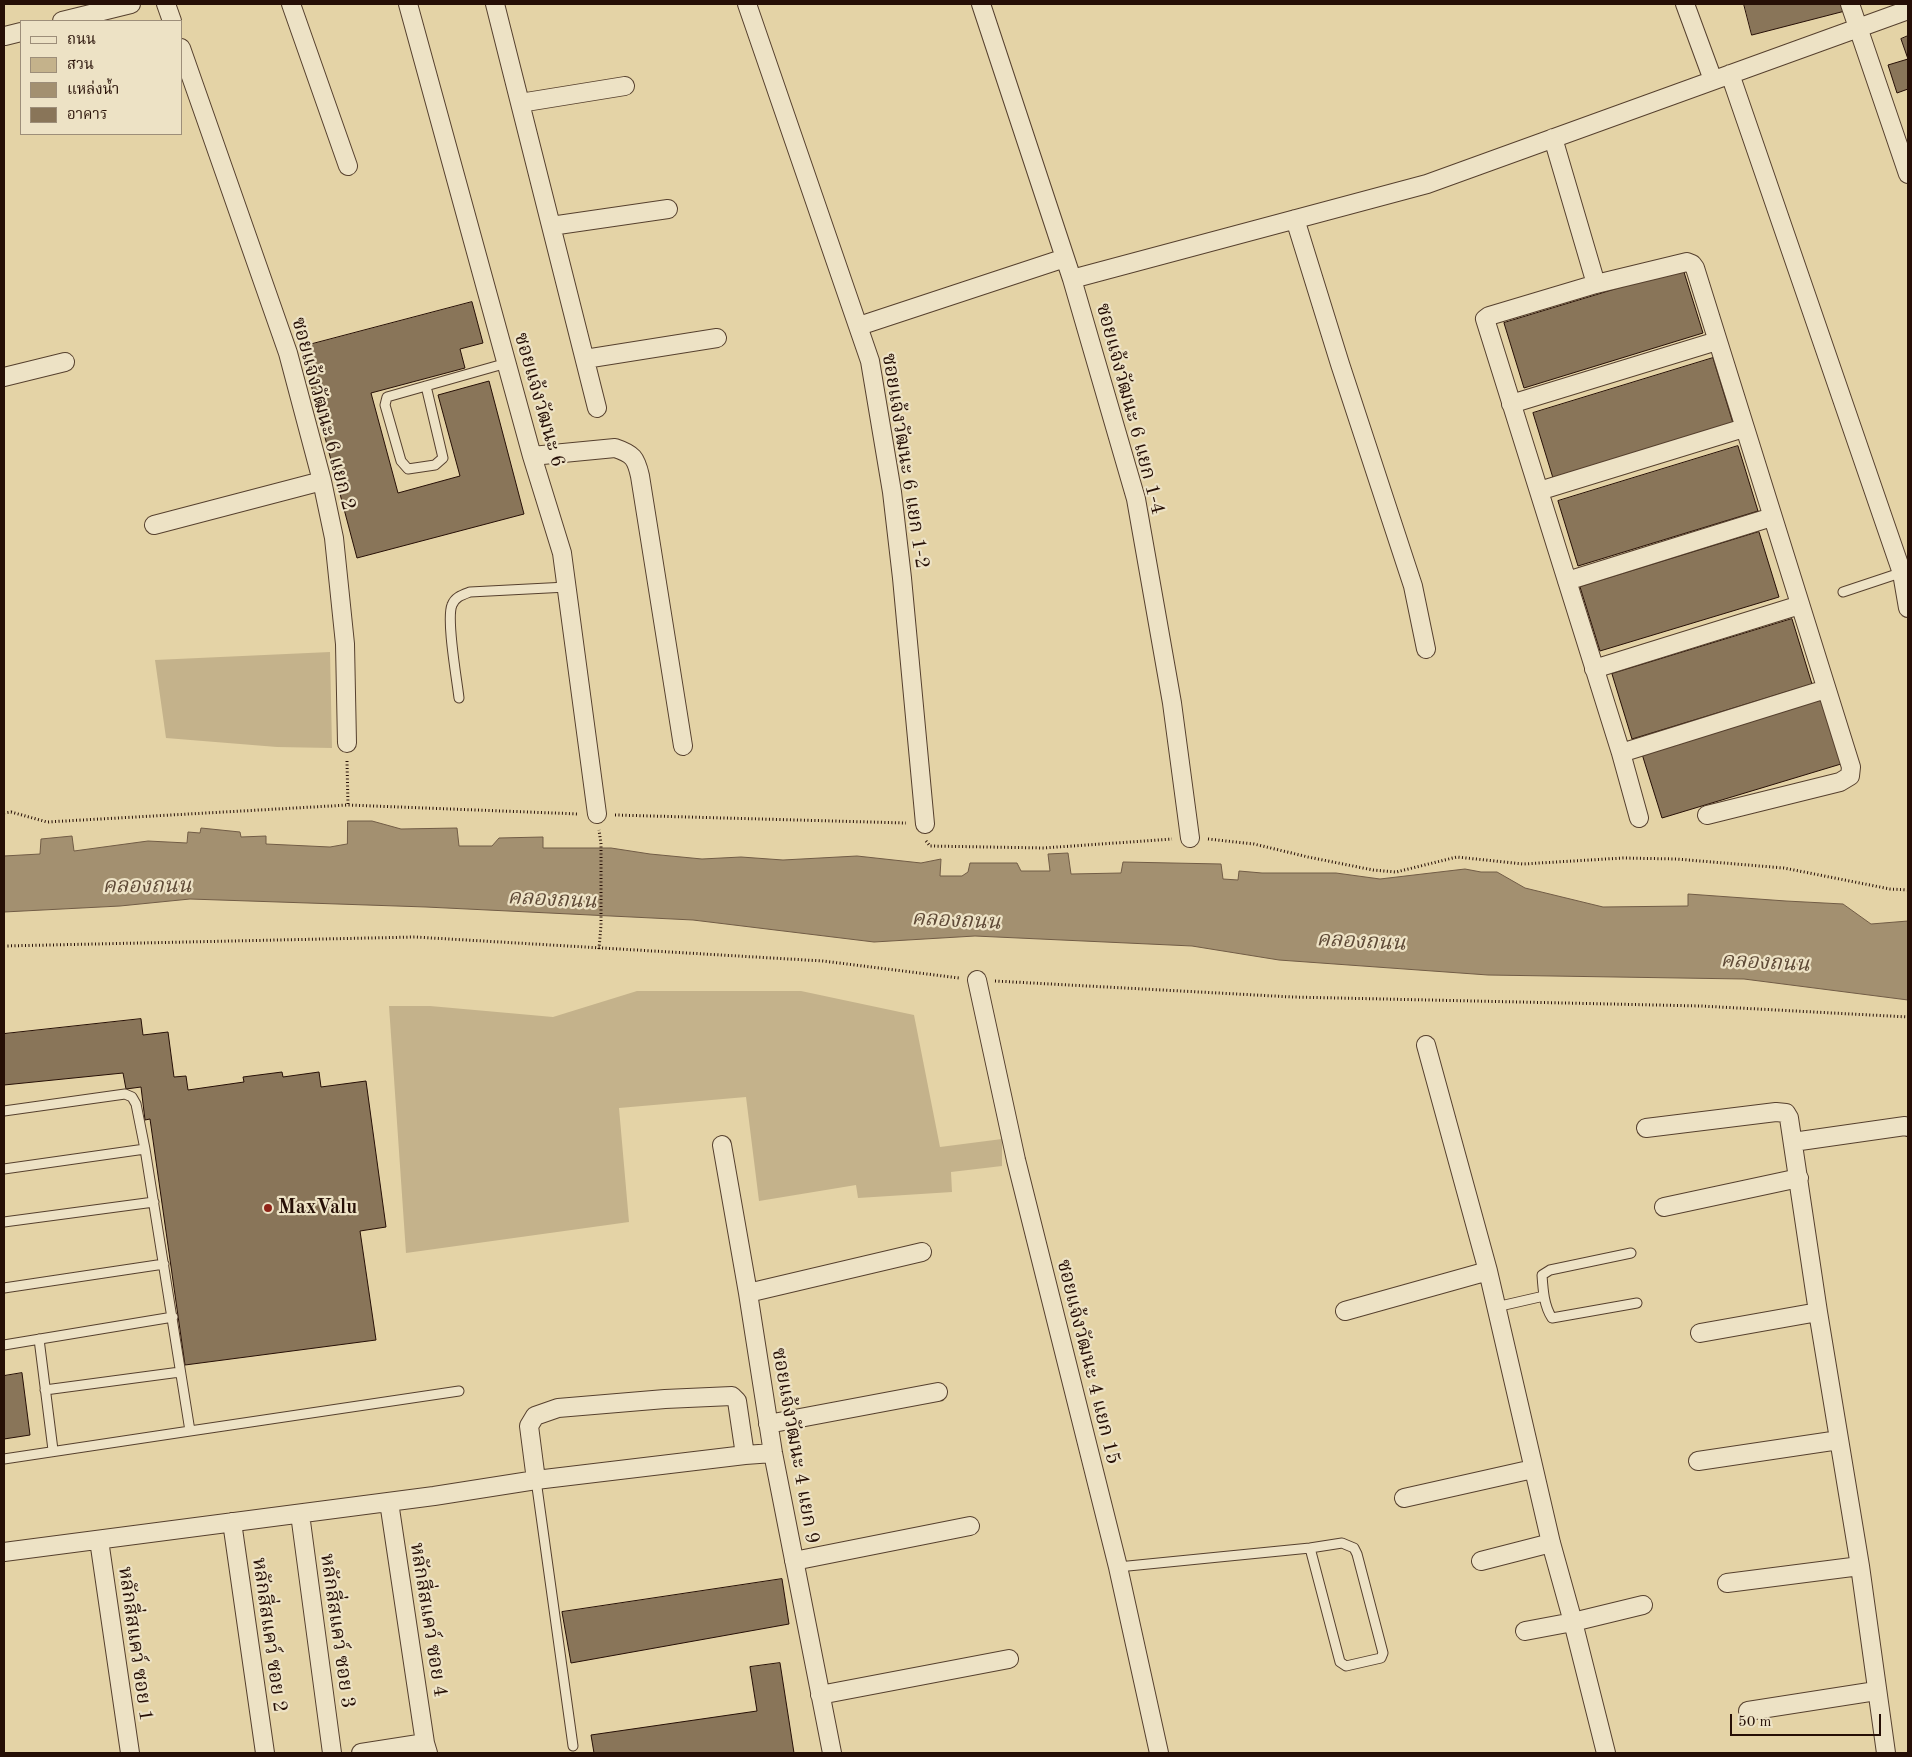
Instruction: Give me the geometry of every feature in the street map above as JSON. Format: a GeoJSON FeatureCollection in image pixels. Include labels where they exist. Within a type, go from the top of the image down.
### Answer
{"type":"FeatureCollection","features":[{"type":"Feature","properties":{"kind":"street"},"geometry":{"type":"LineString","coordinates":[[66,20],[130,4]]}},
{"type":"Feature","properties":{"kind":"street"},"geometry":{"type":"LineString","coordinates":[[166,4],[172,20]]}},
{"type":"Feature","properties":{"kind":"street"},"geometry":{"type":"LineString","coordinates":[[291,4],[348,166]]}},
{"type":"Feature","properties":{"kind":"street","name":"ซอยแจ้งวัฒนะ 6"},"geometry":{"type":"LineString","coordinates":[[408,4],[532,456],[562,553],[597,814]]}},
{"type":"Feature","properties":{"kind":"street"},"geometry":{"type":"LineString","coordinates":[[495,4],[597,408]]}},
{"type":"Feature","properties":{"kind":"street","name":"ซอยแจ้งวัฒนะ 6 แยก 1-2"},"geometry":{"type":"LineString","coordinates":[[747,4],[870,360],[892,492],[925,824]]}},
{"type":"Feature","properties":{"kind":"street","name":"ซอยแจ้งวัฒนะ 6 แยก 1-4"},"geometry":{"type":"LineString","coordinates":[[981,4],[1072,279],[1136,499],[1172,703],[1190,838]]}},
{"type":"Feature","properties":{"kind":"street"},"geometry":{"type":"LineString","coordinates":[[1685,4],[1713,80]]}},
{"type":"Feature","properties":{"kind":"street"},"geometry":{"type":"LineString","coordinates":[[1850,4],[1908,174]]}},
{"type":"Feature","properties":{"kind":"street"},"geometry":{"type":"LineString","coordinates":[[1072,279],[1426,184],[1908,10]]}},
{"type":"Feature","properties":{"kind":"street","name":"ซอยแจ้งวัฒนะ 6 แยก 2"},"geometry":{"type":"LineString","coordinates":[[182,51],[288,353],[322,481],[334,538],[345,644],[347,743]]}},
{"type":"Feature","properties":{"kind":"street"},"geometry":{"type":"LineString","coordinates":[[1730,74],[1905,572],[1908,608]]}},
{"type":"Feature","properties":{"kind":"street"},"geometry":{"type":"LineString","coordinates":[[520,103],[625,86]]}},
{"type":"Feature","properties":{"kind":"street"},"geometry":{"type":"LineString","coordinates":[[1552,138],[1596,284]]}},
{"type":"Feature","properties":{"kind":"street"},"geometry":{"type":"LineString","coordinates":[[551,226],[668,209]]}},
{"type":"Feature","properties":{"kind":"street"},"geometry":{"type":"LineString","coordinates":[[1295,220],[1413,586],[1426,649]]}},
{"type":"Feature","properties":{"kind":"street"},"geometry":{"type":"LineString","coordinates":[[858,326],[1065,258]]}},
{"type":"Feature","properties":{"kind":"street"},"geometry":{"type":"LineString","coordinates":[[1639,818],[1621,753],[1485,319],[1489,316],[1596,284],[1690,262],[1695,268],[1851,767],[1850,776],[1840,782],[1707,815]]}},
{"type":"Feature","properties":{"kind":"street"},"geometry":{"type":"LineString","coordinates":[[584,359],[717,338]]}},
{"type":"Feature","properties":{"kind":"street"},"geometry":{"type":"LineString","coordinates":[[1511,404],[1717,341]]}},
{"type":"Feature","properties":{"kind":"street"},"geometry":{"type":"LineString","coordinates":[[4,377],[65,362]]}},
{"type":"Feature","properties":{"kind":"street"},"geometry":{"type":"LineString","coordinates":[[1539,491],[1744,428]]}},
{"type":"Feature","properties":{"kind":"street"},"geometry":{"type":"LineString","coordinates":[[532,456],[615,448],[628,452],[636,460],[683,746]]}},
{"type":"Feature","properties":{"kind":"street"},"geometry":{"type":"LineString","coordinates":[[154,524],[322,481]]}},
{"type":"Feature","properties":{"kind":"street"},"geometry":{"type":"LineString","coordinates":[[1566,581],[1772,517]]}},
{"type":"Feature","properties":{"kind":"street"},"geometry":{"type":"LineString","coordinates":[[1594,669],[1800,605]]}},
{"type":"Feature","properties":{"kind":"street"},"geometry":{"type":"LineString","coordinates":[[1621,753],[1826,689]]}},
{"type":"Feature","properties":{"kind":"street","name":"ซอยแจ้งวัฒนะ 4 แยก 15"},"geometry":{"type":"LineString","coordinates":[[977,980],[1016,1160],[1118,1567],[1160,1753]]}},
{"type":"Feature","properties":{"kind":"street"},"geometry":{"type":"LineString","coordinates":[[1426,1045],[1488,1271],[1551,1544],[1606,1753]]}},
{"type":"Feature","properties":{"kind":"street"},"geometry":{"type":"LineString","coordinates":[[1646,1128],[1776,1112],[1786,1113],[1789,1118],[1818,1312],[1860,1566],[1886,1753]]}},
{"type":"Feature","properties":{"kind":"street"},"geometry":{"type":"LineString","coordinates":[[1793,1142],[1908,1127]]}},
{"type":"Feature","properties":{"kind":"street","name":"ซอยแจ้งวัฒนะ 4 แยก 9"},"geometry":{"type":"LineString","coordinates":[[722,1146],[748,1293],[773,1453],[832,1753]]}},
{"type":"Feature","properties":{"kind":"street"},"geometry":{"type":"LineString","coordinates":[[1664,1207],[1798,1178]]}},
{"type":"Feature","properties":{"kind":"street"},"geometry":{"type":"LineString","coordinates":[[748,1293],[922,1252]]}},
{"type":"Feature","properties":{"kind":"street"},"geometry":{"type":"LineString","coordinates":[[1345,1311],[1488,1271]]}},
{"type":"Feature","properties":{"kind":"street"},"geometry":{"type":"LineString","coordinates":[[1700,1333],[1818,1312]]}},
{"type":"Feature","properties":{"kind":"street"},"geometry":{"type":"LineString","coordinates":[[768,1424],[938,1392]]}},
{"type":"Feature","properties":{"kind":"street"},"geometry":{"type":"LineString","coordinates":[[536,1480],[529,1426],[535,1416],[558,1408],[665,1399],[732,1396],[737,1401],[745,1454]]}},
{"type":"Feature","properties":{"kind":"street"},"geometry":{"type":"LineString","coordinates":[[1698,1461],[1839,1440]]}},
{"type":"Feature","properties":{"kind":"street"},"geometry":{"type":"LineString","coordinates":[[4,1552],[300,1514],[536,1480],[745,1454],[773,1453]]}},
{"type":"Feature","properties":{"kind":"street"},"geometry":{"type":"LineString","coordinates":[[1404,1498],[1534,1469]]}},
{"type":"Feature","properties":{"kind":"street","name":"หลักสี่สแคว์ ซอย 4"},"geometry":{"type":"LineString","coordinates":[[388,1502],[426,1748]]}},
{"type":"Feature","properties":{"kind":"street","name":"หลักสี่สแคว์ ซอย 3"},"geometry":{"type":"LineString","coordinates":[[300,1514],[332,1753]]}},
{"type":"Feature","properties":{"kind":"street","name":"หลักสี่สแคว์ ซอย 2"},"geometry":{"type":"LineString","coordinates":[[232,1522],[265,1753]]}},
{"type":"Feature","properties":{"kind":"street"},"geometry":{"type":"LineString","coordinates":[[794,1560],[970,1526]]}},
{"type":"Feature","properties":{"kind":"street","name":"หลักสี่สแคว์ ซอย 1"},"geometry":{"type":"LineString","coordinates":[[99,1540],[130,1753]]}},
{"type":"Feature","properties":{"kind":"street"},"geometry":{"type":"LineString","coordinates":[[1481,1561],[1551,1544]]}},
{"type":"Feature","properties":{"kind":"street"},"geometry":{"type":"LineString","coordinates":[[1727,1583],[1860,1566]]}},
{"type":"Feature","properties":{"kind":"street"},"geometry":{"type":"LineString","coordinates":[[1525,1630],[1573,1622],[1643,1606]]}},
{"type":"Feature","properties":{"kind":"street"},"geometry":{"type":"LineString","coordinates":[[820,1695],[1009,1659]]}},
{"type":"Feature","properties":{"kind":"street"},"geometry":{"type":"LineString","coordinates":[[1748,1711],[1876,1691]]}},
{"type":"Feature","properties":{"kind":"street"},"geometry":{"type":"LineString","coordinates":[[361,1753],[426,1748]]}},
{"type":"Feature","properties":{"kind":"lane"},"geometry":{"type":"LineString","coordinates":[[426,386],[443,458],[435,465],[408,469],[401,460],[386,404],[387,397],[507,363]]}},
{"type":"Feature","properties":{"kind":"lane"},"geometry":{"type":"LineString","coordinates":[[1843,592],[1905,572]]}},
{"type":"Feature","properties":{"kind":"lane"},"geometry":{"type":"LineString","coordinates":[[459,698],[451,629],[451,606],[456,599],[470,592],[567,587]]}},
{"type":"Feature","properties":{"kind":"lane"},"geometry":{"type":"LineString","coordinates":[[4,1111],[126,1094],[132,1097],[136,1104],[145,1149],[190,1431]]}},
{"type":"Feature","properties":{"kind":"lane"},"geometry":{"type":"LineString","coordinates":[[4,1169],[145,1149]]}},
{"type":"Feature","properties":{"kind":"lane"},"geometry":{"type":"LineString","coordinates":[[4,1222],[154,1202]]}},
{"type":"Feature","properties":{"kind":"lane"},"geometry":{"type":"LineString","coordinates":[[1631,1253],[1550,1270],[1542,1275],[1544,1296],[1547,1311],[1552,1318],[1637,1303]]}},
{"type":"Feature","properties":{"kind":"lane"},"geometry":{"type":"LineString","coordinates":[[4,1288],[164,1264]]}},
{"type":"Feature","properties":{"kind":"lane"},"geometry":{"type":"LineString","coordinates":[[1496,1307],[1544,1296]]}},
{"type":"Feature","properties":{"kind":"lane"},"geometry":{"type":"LineString","coordinates":[[4,1345],[173,1317]]}},
{"type":"Feature","properties":{"kind":"lane"},"geometry":{"type":"LineString","coordinates":[[40,1339],[53,1450]]}},
{"type":"Feature","properties":{"kind":"lane"},"geometry":{"type":"LineString","coordinates":[[45,1390],[180,1372]]}},
{"type":"Feature","properties":{"kind":"lane"},"geometry":{"type":"LineString","coordinates":[[4,1459],[53,1450],[459,1391]]}},
{"type":"Feature","properties":{"kind":"lane"},"geometry":{"type":"LineString","coordinates":[[536,1480],[573,1746]]}},
{"type":"Feature","properties":{"kind":"lane"},"geometry":{"type":"LineString","coordinates":[[1118,1567],[1310,1548],[1342,1543],[1354,1548],[1383,1653],[1381,1658],[1346,1666],[1340,1662],[1310,1548]]}},
{"type":"Feature","properties":{"kind":"path"},"geometry":{"type":"LineString","coordinates":[[347,743],[348,805]]}},
{"type":"Feature","properties":{"kind":"path"},"geometry":{"type":"LineString","coordinates":[[4,813],[11,812],[47,822],[348,805],[925,824],[926,841],[930,846],[1044,848],[1190,838],[1254,844],[1338,864],[1396,872],[1457,857],[1523,864],[1624,858],[1676,859],[1784,868],[1890,889],[1908,890]]}},
{"type":"Feature","properties":{"kind":"path"},"geometry":{"type":"LineString","coordinates":[[599,949],[601,925],[601,844]]}},
{"type":"Feature","properties":{"kind":"path"},"geometry":{"type":"LineString","coordinates":[[4,946],[415,937],[823,962],[977,980],[1292,997],[1701,1006],[1908,1017]]}},
{"type":"Feature","properties":{"kind":"green space"},"geometry":{"type":"Polygon","coordinates":[[[330,652],[332,748],[277,747],[166,738],[155,660],[330,652]]]}},
{"type":"Feature","properties":{"kind":"green space"},"geometry":{"type":"Polygon","coordinates":[[[637,991],[801,991],[914,1015],[940,1147],[1002,1139],[1002,1166],[951,1172],[952,1192],[858,1198],[856,1185],[759,1201],[746,1097],[619,1108],[629,1222],[406,1253],[389,1006],[430,1006],[553,1017],[637,991]]]}},
{"type":"Feature","properties":{"kind":"water","name":"คลองถนน"},"geometry":{"type":"Polygon","coordinates":[[[348,821],[372,821],[401,829],[457,828],[459,846],[492,846],[499,838],[543,837],[543,848],[611,848],[702,859],[741,857],[783,860],[857,856],[921,863],[941,859],[940,876],[962,876],[968,872],[970,863],[1017,863],[1021,871],[1050,871],[1048,854],[1068,853],[1071,874],[1121,873],[1123,862],[1221,864],[1223,879],[1238,880],[1239,871],[1262,873],[1336,873],[1380,879],[1465,869],[1497,872],[1525,888],[1603,907],[1688,906],[1688,894],[1843,904],[1871,924],[1908,921],[1908,1000],[1744,979],[1488,975],[1279,960],[1192,946],[975,936],[874,942],[693,920],[426,907],[190,899],[120,906],[4,912],[4,856],[40,854],[41,839],[72,836],[74,851],[148,841],[187,843],[188,832],[200,833],[201,828],[240,832],[241,837],[266,836],[266,844],[330,847],[347,844],[348,821]]]}},
{"type":"Feature","properties":{"kind":"building"},"geometry":{"type":"Polygon","coordinates":[[[1744,4],[1843,4],[1845,11],[1752,35],[1744,4]]]}},
{"type":"Feature","properties":{"kind":"building"},"geometry":{"type":"Polygon","coordinates":[[[1908,36],[1908,59],[1901,39],[1908,36]]]}},
{"type":"Feature","properties":{"kind":"building"},"geometry":{"type":"Polygon","coordinates":[[[1908,59],[1908,89],[1897,93],[1888,65],[1908,59]]]}},
{"type":"Feature","properties":{"kind":"building"},"geometry":{"type":"Polygon","coordinates":[[[1683,269],[1703,333],[1524,388],[1504,323],[1683,269]]]}},
{"type":"Feature","properties":{"kind":"building"},"geometry":{"type":"Polygon","coordinates":[[[472,302],[483,343],[460,349],[465,368],[371,393],[398,493],[460,476],[438,395],[489,381],[524,514],[357,558],[301,347],[472,302]]]}},
{"type":"Feature","properties":{"kind":"building"},"geometry":{"type":"Polygon","coordinates":[[[1713,358],[1733,423],[1553,478],[1533,413],[1713,358]]]}},
{"type":"Feature","properties":{"kind":"building"},"geometry":{"type":"Polygon","coordinates":[[[1738,446],[1758,511],[1578,566],[1558,501],[1738,446]]]}},
{"type":"Feature","properties":{"kind":"building"},"geometry":{"type":"Polygon","coordinates":[[[1759,532],[1779,597],[1600,651],[1580,587],[1759,532]]]}},
{"type":"Feature","properties":{"kind":"building"},"geometry":{"type":"Polygon","coordinates":[[[1792,619],[1812,684],[1632,739],[1612,674],[1792,619]]]}},
{"type":"Feature","properties":{"kind":"building"},"geometry":{"type":"Polygon","coordinates":[[[1821,699],[1841,764],[1662,818],[1642,754],[1821,699]]]}},
{"type":"Feature","properties":{"kind":"building"},"geometry":{"type":"Polygon","coordinates":[[[141,1019],[143,1035],[168,1032],[174,1077],[186,1076],[188,1090],[244,1082],[243,1077],[282,1072],[283,1077],[319,1072],[321,1087],[366,1081],[386,1227],[360,1231],[376,1340],[185,1365],[150,1119],[145,1120],[141,1087],[126,1089],[123,1073],[4,1085],[4,1034],[141,1019]]]}},
{"type":"Feature","properties":{"kind":"building"},"geometry":{"type":"Polygon","coordinates":[[[22,1373],[30,1435],[4,1439],[4,1376],[22,1373]]]}},
{"type":"Feature","properties":{"kind":"building"},"geometry":{"type":"Polygon","coordinates":[[[782,1579],[789,1624],[571,1663],[562,1612],[782,1579]]]}},
{"type":"Feature","properties":{"kind":"building"},"geometry":{"type":"Polygon","coordinates":[[[780,1663],[794,1753],[594,1753],[591,1735],[757,1711],[750,1667],[780,1663]]]}},
{"type":"Feature","properties":{"kind":"place","name":"MaxValu"},"geometry":{"type":"Point","coordinates":[268,1208]}}]}
